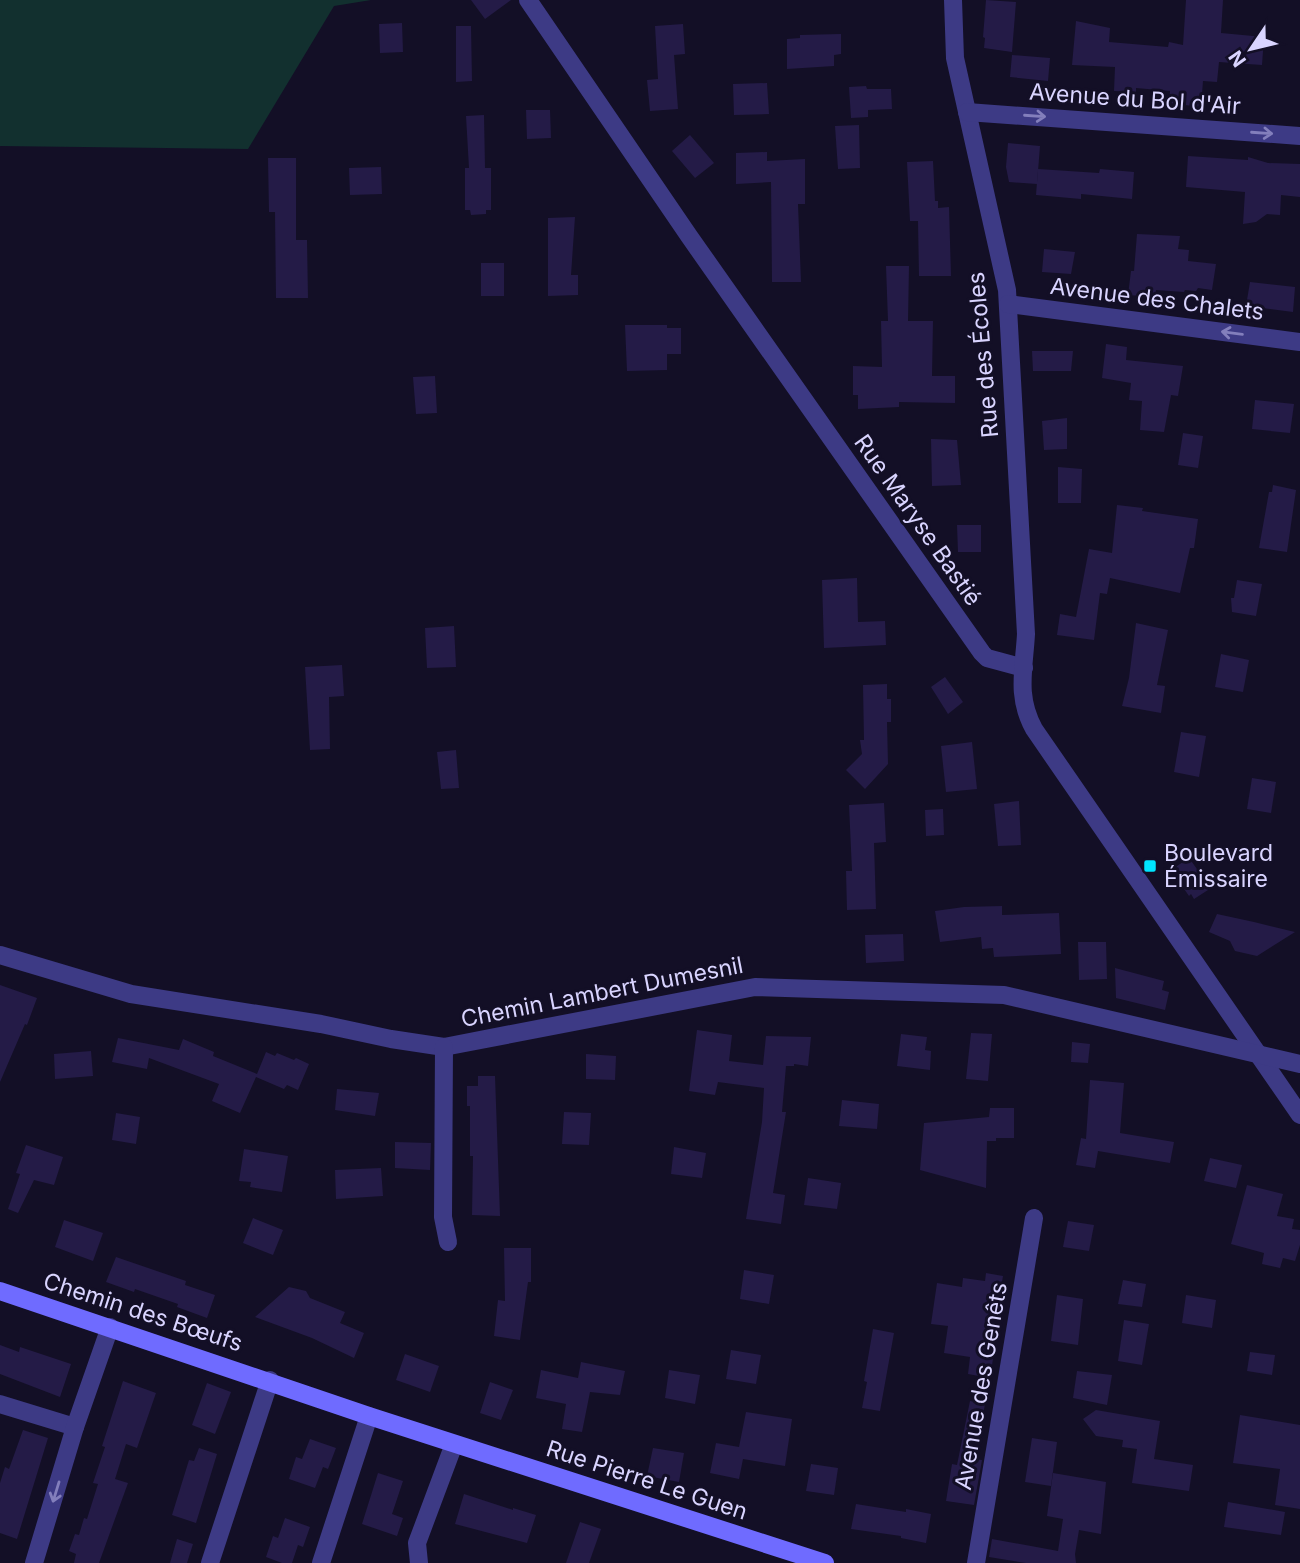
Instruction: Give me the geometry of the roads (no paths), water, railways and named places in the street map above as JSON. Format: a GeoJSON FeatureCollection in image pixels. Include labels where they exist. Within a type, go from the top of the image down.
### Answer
{"type":"FeatureCollection","features":[{"type":"Feature","properties":{"kind":"street","name":"Rue Maryse Bastié"},"geometry":{"type":"LineString","coordinates":[[528,0],[697,248],[982,653],[987,658],[1024,668]]}},
{"type":"Feature","properties":{"kind":"street","name":"Rue des Écoles"},"geometry":{"type":"LineString","coordinates":[[953,0],[955,58],[1008,304],[1026,634],[1024,668]]}},
{"type":"Feature","properties":{"kind":"street","name":"Avenue du Bol d'Air"},"geometry":{"type":"LineString","coordinates":[[967,112],[1300,136]]}},
{"type":"Feature","properties":{"kind":"street","name":"Avenue des Chalets"},"geometry":{"type":"LineString","coordinates":[[1008,304],[1300,342]]}},
{"type":"Feature","properties":{"kind":"street"},"geometry":{"type":"LineString","coordinates":[[1024,668],[1024,710],[1034,729],[1300,1115]]}},
{"type":"Feature","properties":{"kind":"street","name":"Chemin Lambert Dumesnil"},"geometry":{"type":"LineString","coordinates":[[0,956],[131,993],[444,1047],[755,987],[1004,995],[1300,1064]]}},
{"type":"Feature","properties":{"kind":"street"},"geometry":{"type":"LineString","coordinates":[[444,1047],[443,1217],[448,1242]]}},
{"type":"Feature","properties":{"kind":"street","name":"Avenue des Genêts"},"geometry":{"type":"LineString","coordinates":[[976,1563],[1034,1218]]}},
{"type":"Feature","properties":{"kind":"street","name":"Chemin des Bœufs"},"geometry":{"type":"LineString","coordinates":[[0,1290],[454,1444]]}},
{"type":"Feature","properties":{"kind":"street"},"geometry":{"type":"LineString","coordinates":[[34,1563],[75,1427],[110,1327]]}},
{"type":"Feature","properties":{"kind":"street"},"geometry":{"type":"LineString","coordinates":[[210,1563],[270,1380]]}},
{"type":"Feature","properties":{"kind":"street"},"geometry":{"type":"LineString","coordinates":[[0,1404],[75,1427]]}},
{"type":"Feature","properties":{"kind":"street"},"geometry":{"type":"LineString","coordinates":[[321,1563],[369,1416]]}},
{"type":"Feature","properties":{"kind":"street"},"geometry":{"type":"LineString","coordinates":[[419,1563],[416,1543],[454,1444]]}},
{"type":"Feature","properties":{"kind":"street","name":"Rue Pierre Le Guen"},"geometry":{"type":"LineString","coordinates":[[454,1444],[825,1563]]}},
{"type":"Feature","properties":{"kind":"place","name":"Boulevard Émissaire"},"geometry":{"type":"Point","coordinates":[1150,866]}}]}
